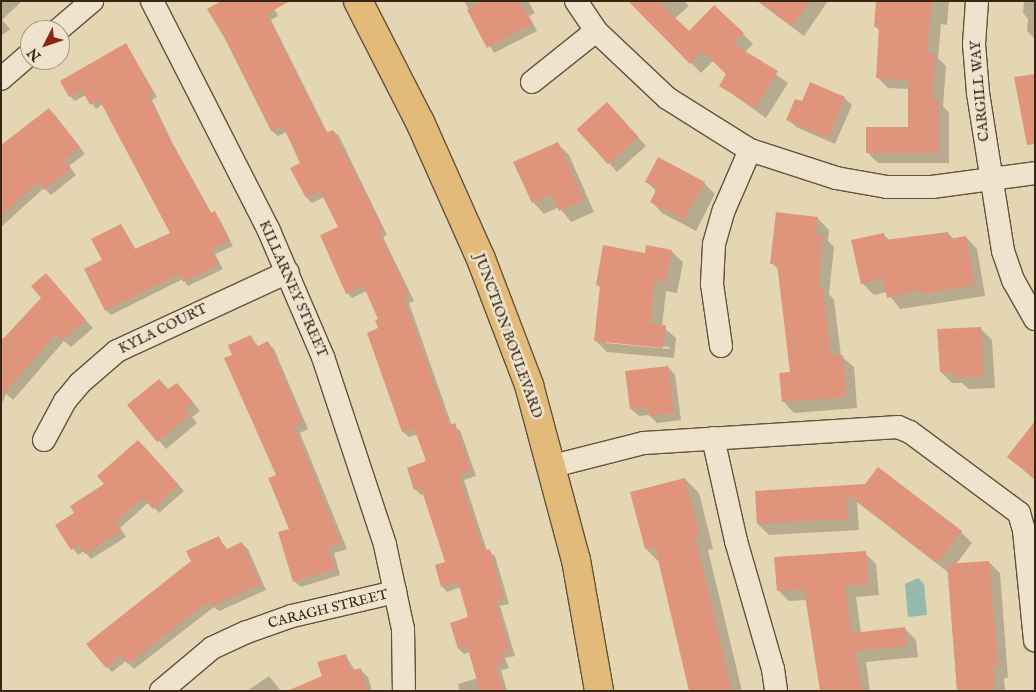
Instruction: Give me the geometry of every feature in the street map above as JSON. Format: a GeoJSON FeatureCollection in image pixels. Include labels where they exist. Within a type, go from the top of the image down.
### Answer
{"type":"FeatureCollection","features":[{"type":"Feature","properties":{"kind":"main road","name":"JUNCTION BOULEVARD"},"geometry":{"type":"LineString","coordinates":[[358,1],[420,122],[481,259],[530,384],[553,466],[576,560],[598,691]]}},
{"type":"Feature","properties":{"kind":"street"},"geometry":{"type":"LineString","coordinates":[[70,20],[92,1]]}},
{"type":"Feature","properties":{"kind":"street","name":"KILLARNEY STREET"},"geometry":{"type":"LineString","coordinates":[[152,1],[288,272],[323,357],[371,497],[396,592],[406,656],[404,691]]}},
{"type":"Feature","properties":{"kind":"street"},"geometry":{"type":"LineString","coordinates":[[576,1],[596,31],[667,98],[750,150],[836,178],[887,187],[932,187],[1035,173]]}},
{"type":"Feature","properties":{"kind":"street","name":"CARGILL WAY"},"geometry":{"type":"LineString","coordinates":[[977,1],[974,44],[990,180],[1003,251],[1012,280],[1035,319]]}},
{"type":"Feature","properties":{"kind":"street"},"geometry":{"type":"LineString","coordinates":[[532,82],[596,31]]}},
{"type":"Feature","properties":{"kind":"street"},"geometry":{"type":"LineString","coordinates":[[1,79],[20,63]]}},
{"type":"Feature","properties":{"kind":"street"},"geometry":{"type":"LineString","coordinates":[[721,346],[712,284],[714,244],[724,210],[750,150]]}},
{"type":"Feature","properties":{"kind":"street","name":"KYLA COURT"},"geometry":{"type":"LineString","coordinates":[[44,440],[65,401],[80,383],[117,351],[288,272]]}},
{"type":"Feature","properties":{"kind":"street"},"geometry":{"type":"LineString","coordinates":[[553,466],[644,443],[713,438],[904,430],[1019,513],[1031,558],[1035,640]]}},
{"type":"Feature","properties":{"kind":"street"},"geometry":{"type":"LineString","coordinates":[[713,438],[736,541],[773,669],[776,691]]}},
{"type":"Feature","properties":{"kind":"street","name":"CARAGH STREET"},"geometry":{"type":"LineString","coordinates":[[161,691],[212,648],[253,629],[292,616],[396,592]]}},
{"type":"Feature","properties":{"kind":"shaded area"},"geometry":{"type":"Polygon","coordinates":[[[918,578],[924,584],[927,615],[908,617],[905,584],[918,578]]]}},
{"type":"Feature","properties":{"kind":"building"},"geometry":{"type":"Polygon","coordinates":[[[221,1],[290,1],[267,14],[326,133],[333,130],[383,229],[379,231],[409,295],[404,298],[449,425],[455,423],[471,471],[459,475],[484,551],[490,549],[504,599],[496,601],[510,650],[501,653],[504,663],[496,665],[503,691],[480,691],[467,646],[458,649],[450,623],[468,617],[458,582],[441,587],[435,565],[445,562],[421,488],[414,490],[407,468],[426,461],[414,428],[402,432],[367,333],[378,328],[375,320],[378,319],[363,285],[346,294],[320,235],[338,227],[320,191],[306,198],[290,168],[300,163],[283,126],[271,131],[224,37],[207,9],[221,1]]]}},
{"type":"Feature","properties":{"kind":"building"},"geometry":{"type":"Polygon","coordinates":[[[484,1],[520,1],[532,24],[487,48],[467,10],[484,1]]]}},
{"type":"Feature","properties":{"kind":"building"},"geometry":{"type":"Polygon","coordinates":[[[628,1],[658,1],[689,31],[714,5],[744,33],[733,44],[778,71],[755,108],[719,86],[726,74],[702,51],[690,64],[628,1]]]}},
{"type":"Feature","properties":{"kind":"building"},"geometry":{"type":"Polygon","coordinates":[[[759,1],[811,1],[792,26],[759,1]]]}},
{"type":"Feature","properties":{"kind":"building"},"geometry":{"type":"Polygon","coordinates":[[[876,1],[932,1],[927,53],[935,54],[933,101],[939,101],[939,153],[866,153],[866,127],[908,127],[908,80],[876,78],[879,27],[874,27],[876,1]]]}},
{"type":"Feature","properties":{"kind":"building"},"geometry":{"type":"Polygon","coordinates":[[[126,43],[153,92],[148,95],[169,138],[211,213],[215,211],[229,241],[211,249],[219,265],[183,282],[179,274],[105,311],[84,269],[102,260],[91,239],[121,224],[135,249],[170,233],[99,99],[90,105],[82,90],[69,97],[60,81],[126,43]]]}},
{"type":"Feature","properties":{"kind":"building"},"geometry":{"type":"Polygon","coordinates":[[[1035,74],[1035,144],[1027,145],[1014,77],[1035,74]]]}},
{"type":"Feature","properties":{"kind":"building"},"geometry":{"type":"Polygon","coordinates":[[[810,82],[845,97],[828,138],[786,120],[795,99],[802,101],[810,82]]]}},
{"type":"Feature","properties":{"kind":"building"},"geometry":{"type":"Polygon","coordinates":[[[607,102],[638,137],[608,164],[577,129],[607,102]]]}},
{"type":"Feature","properties":{"kind":"building"},"geometry":{"type":"Polygon","coordinates":[[[49,108],[80,147],[64,160],[71,168],[44,190],[38,182],[1,216],[1,145],[49,108]]]}},
{"type":"Feature","properties":{"kind":"building"},"geometry":{"type":"Polygon","coordinates":[[[558,142],[584,200],[559,211],[551,194],[532,203],[513,162],[558,142]]]}},
{"type":"Feature","properties":{"kind":"building"},"geometry":{"type":"Polygon","coordinates":[[[658,157],[705,182],[684,220],[650,202],[657,188],[645,182],[658,157]]]}},
{"type":"Feature","properties":{"kind":"building"},"geometry":{"type":"Polygon","coordinates":[[[776,212],[818,217],[816,234],[823,235],[818,288],[823,287],[831,355],[843,355],[846,397],[782,402],[779,373],[790,372],[777,264],[770,264],[776,212]]]}},
{"type":"Feature","properties":{"kind":"building"},"geometry":{"type":"Polygon","coordinates":[[[948,232],[950,239],[966,236],[975,285],[921,294],[920,290],[887,298],[883,279],[861,284],[851,240],[884,233],[885,240],[948,232]]]}},
{"type":"Feature","properties":{"kind":"building"},"geometry":{"type":"Polygon","coordinates":[[[603,245],[645,253],[646,245],[672,250],[666,282],[655,280],[650,324],[666,325],[663,348],[594,341],[600,286],[596,285],[603,245]]]}},
{"type":"Feature","properties":{"kind":"building"},"geometry":{"type":"Polygon","coordinates":[[[46,273],[86,320],[62,340],[56,334],[1,397],[1,341],[41,298],[31,286],[46,273]]]}},
{"type":"Feature","properties":{"kind":"building"},"geometry":{"type":"Polygon","coordinates":[[[981,327],[984,377],[956,378],[955,372],[940,372],[937,329],[981,327]]]}},
{"type":"Feature","properties":{"kind":"building"},"geometry":{"type":"Polygon","coordinates":[[[251,335],[256,347],[268,341],[303,423],[294,426],[341,543],[328,547],[335,569],[293,582],[278,532],[289,529],[268,478],[276,475],[224,358],[232,355],[228,345],[251,335]]]}},
{"type":"Feature","properties":{"kind":"building"},"geometry":{"type":"Polygon","coordinates":[[[668,366],[674,413],[649,416],[647,407],[630,409],[625,371],[668,366]]]}},
{"type":"Feature","properties":{"kind":"building"},"geometry":{"type":"Polygon","coordinates":[[[159,379],[168,389],[177,383],[193,402],[185,409],[190,415],[157,442],[127,405],[159,379]]]}},
{"type":"Feature","properties":{"kind":"building"},"geometry":{"type":"Polygon","coordinates":[[[1035,421],[1035,479],[1007,457],[1035,421]]]}},
{"type":"Feature","properties":{"kind":"building"},"geometry":{"type":"Polygon","coordinates":[[[138,440],[179,485],[153,509],[143,498],[116,522],[122,531],[85,554],[79,545],[71,550],[55,525],[74,513],[70,506],[104,484],[97,476],[138,440]]]}},
{"type":"Feature","properties":{"kind":"building"},"geometry":{"type":"Polygon","coordinates":[[[878,467],[962,531],[937,563],[846,493],[848,519],[757,524],[755,491],[865,484],[878,467]]]}},
{"type":"Feature","properties":{"kind":"building"},"geometry":{"type":"Polygon","coordinates":[[[685,478],[700,535],[695,536],[732,691],[689,691],[655,547],[645,549],[630,492],[685,478]]]}},
{"type":"Feature","properties":{"kind":"building"},"geometry":{"type":"Polygon","coordinates":[[[219,536],[225,550],[242,542],[261,584],[212,606],[209,601],[128,664],[120,655],[106,668],[86,644],[191,561],[186,551],[219,536]]]}},
{"type":"Feature","properties":{"kind":"building"},"geometry":{"type":"Polygon","coordinates":[[[866,551],[868,585],[845,586],[852,633],[905,627],[907,646],[855,651],[862,691],[820,691],[804,589],[777,591],[774,557],[866,551]]]}},
{"type":"Feature","properties":{"kind":"building"},"geometry":{"type":"Polygon","coordinates":[[[989,561],[998,667],[993,667],[995,691],[957,691],[947,564],[989,561]]]}},
{"type":"Feature","properties":{"kind":"building"},"geometry":{"type":"Polygon","coordinates":[[[346,654],[350,671],[361,668],[367,691],[287,691],[322,676],[317,662],[346,654]]]}}]}
